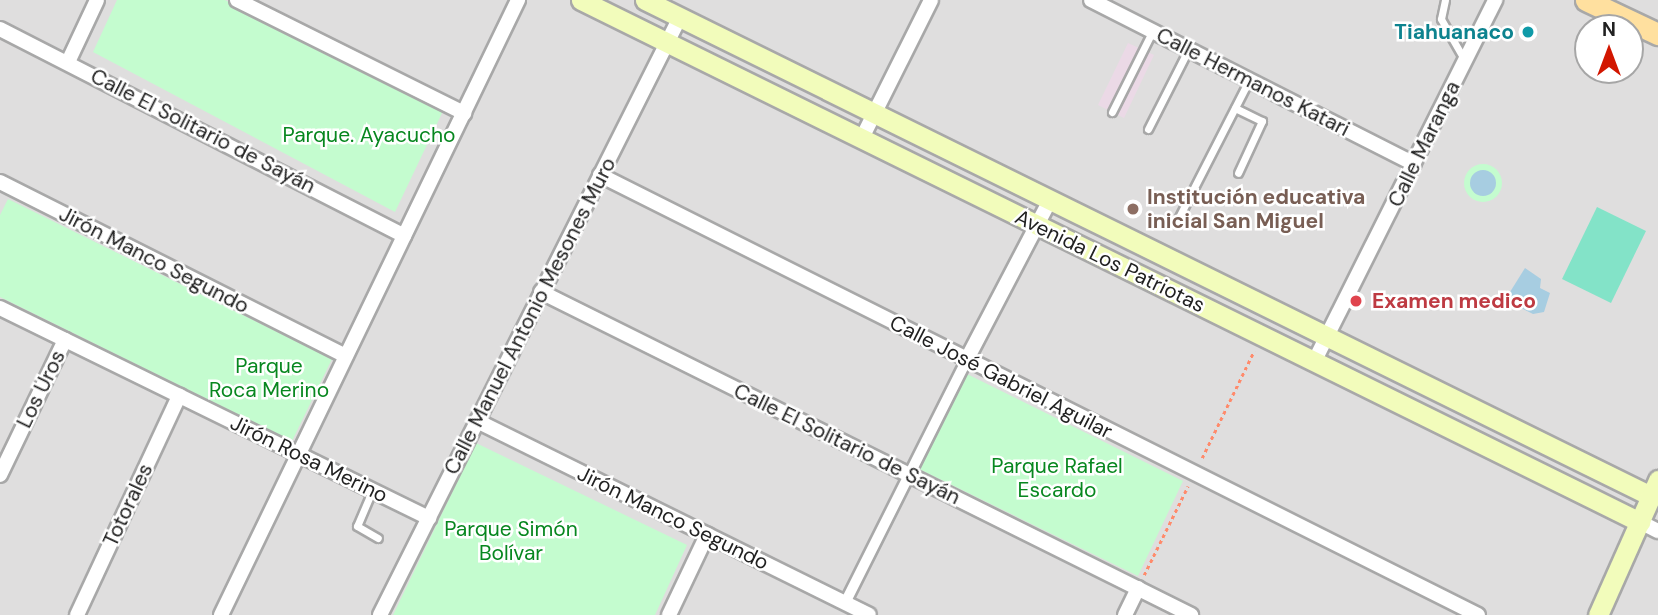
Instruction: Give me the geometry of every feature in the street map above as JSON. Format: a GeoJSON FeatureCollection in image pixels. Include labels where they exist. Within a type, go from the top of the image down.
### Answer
{"type":"FeatureCollection","features":[{"type":"Feature","properties":{"kind":"main road","name":"Avenida Los Patriotas"},"geometry":{"type":"LineString","coordinates":[[581,0],[1640,522]]}},
{"type":"Feature","properties":{"kind":"main road","name":"Avenida Los Patriotas"},"geometry":{"type":"LineString","coordinates":[[645,0],[1327,336],[1655,488]]}},
{"type":"Feature","properties":{"kind":"main road"},"geometry":{"type":"LineString","coordinates":[[1586,0],[1658,34]]}},
{"type":"Feature","properties":{"kind":"main road"},"geometry":{"type":"LineString","coordinates":[[1598,615],[1655,488]]}},
{"type":"Feature","properties":{"kind":"street"},"geometry":{"type":"LineString","coordinates":[[68,62],[97,0]]}},
{"type":"Feature","properties":{"kind":"street"},"geometry":{"type":"LineString","coordinates":[[237,0],[464,113]]}},
{"type":"Feature","properties":{"kind":"street"},"geometry":{"type":"LineString","coordinates":[[221,615],[519,0]]}},
{"type":"Feature","properties":{"kind":"street"},"geometry":{"type":"LineString","coordinates":[[862,138],[931,0]]}},
{"type":"Feature","properties":{"kind":"street","name":"Calle Hermanos Katari"},"geometry":{"type":"LineString","coordinates":[[1091,0],[1415,164]]}},
{"type":"Feature","properties":{"kind":"street","name":"Calle Maranga"},"geometry":{"type":"LineString","coordinates":[[1314,362],[1495,0]]}},
{"type":"Feature","properties":{"kind":"street","name":"Calle Manuel Antonio Mesones Muro"},"geometry":{"type":"LineString","coordinates":[[380,615],[680,17]]}},
{"type":"Feature","properties":{"kind":"street","name":"Calle El Solitario de Sayán"},"geometry":{"type":"LineString","coordinates":[[0,29],[404,236]]}},
{"type":"Feature","properties":{"kind":"street","name":"Calle José Gabriel Aguilar"},"geometry":{"type":"LineString","coordinates":[[600,175],[1478,615]]}},
{"type":"Feature","properties":{"kind":"street","name":"Jirón Manco Segundo"},"geometry":{"type":"LineString","coordinates":[[0,184],[346,356]]}},
{"type":"Feature","properties":{"kind":"street"},"geometry":{"type":"LineString","coordinates":[[842,609],[1050,200]]}},
{"type":"Feature","properties":{"kind":"street","name":"Calle El Solitario de Sayán"},"geometry":{"type":"LineString","coordinates":[[541,292],[1191,615]]}},
{"type":"Feature","properties":{"kind":"street","name":"Jirón Rosa Merino"},"geometry":{"type":"LineString","coordinates":[[0,308],[429,518]]}},
{"type":"Feature","properties":{"kind":"street","name":"Los Uros"},"geometry":{"type":"LineString","coordinates":[[0,475],[65,340]]}},
{"type":"Feature","properties":{"kind":"street","name":"Totorales"},"geometry":{"type":"LineString","coordinates":[[77,615],[179,396]]}},
{"type":"Feature","properties":{"kind":"street","name":"Jirón Manco Segundo"},"geometry":{"type":"LineString","coordinates":[[477,421],[707,535],[842,609],[869,615]]}},
{"type":"Feature","properties":{"kind":"street"},"geometry":{"type":"LineString","coordinates":[[1640,522],[1658,531]]}},
{"type":"Feature","properties":{"kind":"street"},"geometry":{"type":"LineString","coordinates":[[669,615],[707,535]]}},
{"type":"Feature","properties":{"kind":"street"},"geometry":{"type":"LineString","coordinates":[[1125,615],[1138,589]]}},
{"type":"Feature","properties":{"kind":"lane"},"geometry":{"type":"LineString","coordinates":[[1445,0],[1441,19],[1465,61]]}},
{"type":"Feature","properties":{"kind":"lane"},"geometry":{"type":"LineString","coordinates":[[1112,112],[1153,31]]}},
{"type":"Feature","properties":{"kind":"lane"},"geometry":{"type":"LineString","coordinates":[[1148,129],[1189,49]]}},
{"type":"Feature","properties":{"kind":"lane"},"geometry":{"type":"LineString","coordinates":[[1179,217],[1249,79]]}},
{"type":"Feature","properties":{"kind":"lane"},"geometry":{"type":"LineString","coordinates":[[1235,108],[1262,121],[1238,173]]}},
{"type":"Feature","properties":{"kind":"lane"},"geometry":{"type":"LineString","coordinates":[[372,491],[357,526],[378,538]]}},
{"type":"Feature","properties":{"kind":"shaded area"},"geometry":{"type":"Polygon","coordinates":[[[0,0],[1658,0],[1658,615],[0,615],[0,0]]]}},
{"type":"Feature","properties":{"kind":"shaded area"},"geometry":{"type":"Polygon","coordinates":[[[1128,43],[1154,55],[1124,118],[1098,105],[1128,43]]]}},
{"type":"Feature","properties":{"kind":"green space","name":"Parque. Ayacucho"},"geometry":{"type":"Polygon","coordinates":[[[117,0],[225,0],[443,111],[395,212],[93,52],[117,0]]]}},
{"type":"Feature","properties":{"kind":"green space"},"geometry":{"type":"Polygon","coordinates":[[[1483,164],[1497,169],[1502,183],[1497,197],[1483,202],[1469,197],[1464,183],[1469,169],[1483,164]]]}},
{"type":"Feature","properties":{"kind":"green space","name":"Parque Roca Merino"},"geometry":{"type":"Polygon","coordinates":[[[8,199],[332,359],[292,441],[0,297],[0,215],[8,199]]]}},
{"type":"Feature","properties":{"kind":"green space"},"geometry":{"type":"Polygon","coordinates":[[[1597,207],[1646,231],[1611,303],[1562,279],[1597,207]]]}},
{"type":"Feature","properties":{"kind":"green space","name":"Parque Rafael Escardo"},"geometry":{"type":"Polygon","coordinates":[[[965,373],[1183,481],[1138,576],[917,468],[965,373]]]}},
{"type":"Feature","properties":{"kind":"green space","name":"Parque Simón Bolívar"},"geometry":{"type":"Polygon","coordinates":[[[476,443],[687,545],[655,615],[393,615],[476,443]]]}},
{"type":"Feature","properties":{"kind":"water"},"geometry":{"type":"Polygon","coordinates":[[[1483,170],[1492,174],[1496,183],[1492,192],[1483,196],[1474,192],[1470,183],[1474,174],[1483,170]]]}},
{"type":"Feature","properties":{"kind":"water"},"geometry":{"type":"Polygon","coordinates":[[[1525,268],[1541,279],[1540,288],[1550,293],[1544,312],[1533,314],[1505,300],[1525,268]]]}},
{"type":"Feature","properties":{"kind":"place","name":"Tiahuanaco"},"geometry":{"type":"Point","coordinates":[1528,32]}},
{"type":"Feature","properties":{"kind":"place","name":"Institución educativa inicial San Miguel"},"geometry":{"type":"Point","coordinates":[1133,209]}},
{"type":"Feature","properties":{"kind":"place","name":"Examen medico"},"geometry":{"type":"Point","coordinates":[1356,301]}}]}
